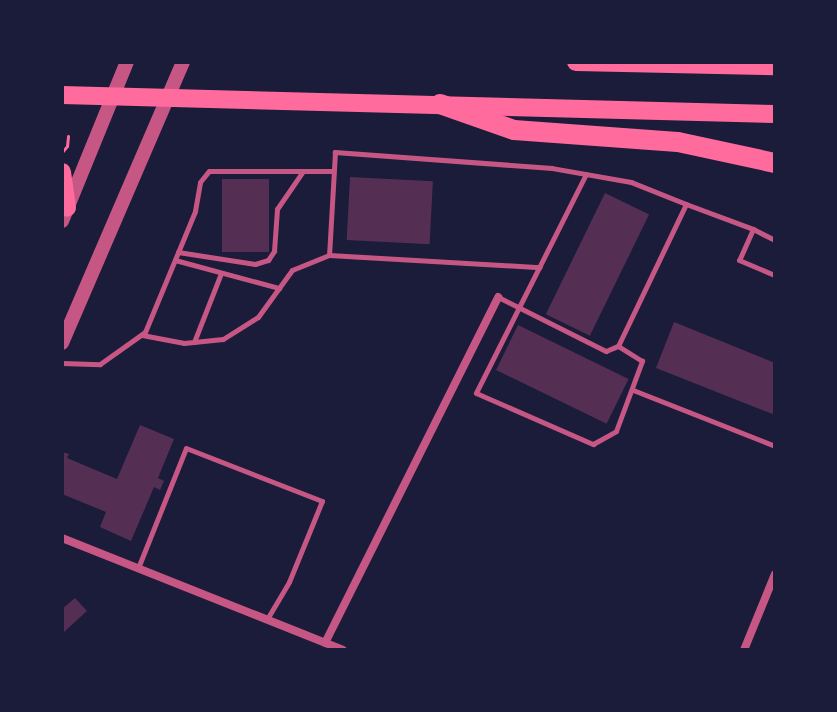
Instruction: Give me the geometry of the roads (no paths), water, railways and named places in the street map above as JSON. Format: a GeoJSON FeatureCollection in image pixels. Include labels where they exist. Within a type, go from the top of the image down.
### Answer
{"type":"FeatureCollection","features":[{"type":"Feature","properties":{"kind":"highway"},"geometry":{"type":"LineString","coordinates":[[440,104],[514,130],[678,142],[775,163]]}},
{"type":"Feature","properties":{"kind":"main road"},"geometry":{"type":"LineString","coordinates":[[576,62],[775,66]]}},
{"type":"Feature","properties":{"kind":"main road"},"geometry":{"type":"LineString","coordinates":[[62,95],[775,114]]}},
{"type":"Feature","properties":{"kind":"main road"},"geometry":{"type":"LineString","coordinates":[[62,172],[65,215]]}},
{"type":"Feature","properties":{"kind":"street"},"geometry":{"type":"LineString","coordinates":[[65,215],[127,62]]}},
{"type":"Feature","properties":{"kind":"street"},"geometry":{"type":"LineString","coordinates":[[62,343],[183,62]]}},
{"type":"Feature","properties":{"kind":"street"},"geometry":{"type":"LineString","coordinates":[[324,647],[498,297]]}},
{"type":"Feature","properties":{"kind":"street"},"geometry":{"type":"LineString","coordinates":[[62,538],[267,620],[324,647],[343,650]]}},
{"type":"Feature","properties":{"kind":"street"},"geometry":{"type":"LineString","coordinates":[[744,650],[775,574]]}},
{"type":"Feature","properties":{"kind":"lane"},"geometry":{"type":"LineString","coordinates":[[329,255],[331,171],[335,152],[552,168],[631,182],[775,240]]}},
{"type":"Feature","properties":{"kind":"lane"},"geometry":{"type":"LineString","coordinates":[[178,252],[255,264],[268,260],[274,251],[277,209],[303,170]]}},
{"type":"Feature","properties":{"kind":"lane"},"geometry":{"type":"LineString","coordinates":[[62,363],[100,364],[142,335],[195,211],[200,182],[209,171],[331,171]]}},
{"type":"Feature","properties":{"kind":"lane"},"geometry":{"type":"LineString","coordinates":[[586,174],[476,393],[593,444],[616,431],[642,361],[618,346]]}},
{"type":"Feature","properties":{"kind":"lane"},"geometry":{"type":"LineString","coordinates":[[498,297],[606,351],[618,346],[686,204]]}},
{"type":"Feature","properties":{"kind":"lane"},"geometry":{"type":"LineString","coordinates":[[753,229],[739,260],[775,275]]}},
{"type":"Feature","properties":{"kind":"lane"},"geometry":{"type":"LineString","coordinates":[[142,335],[194,342],[223,339],[258,317],[292,270],[329,255],[540,267]]}},
{"type":"Feature","properties":{"kind":"lane"},"geometry":{"type":"LineString","coordinates":[[175,260],[279,288]]}},
{"type":"Feature","properties":{"kind":"lane"},"geometry":{"type":"LineString","coordinates":[[194,342],[221,273]]}},
{"type":"Feature","properties":{"kind":"lane"},"geometry":{"type":"LineString","coordinates":[[633,390],[775,446]]}},
{"type":"Feature","properties":{"kind":"lane"},"geometry":{"type":"LineString","coordinates":[[138,568],[186,448],[322,501],[289,582],[267,620]]}}]}
